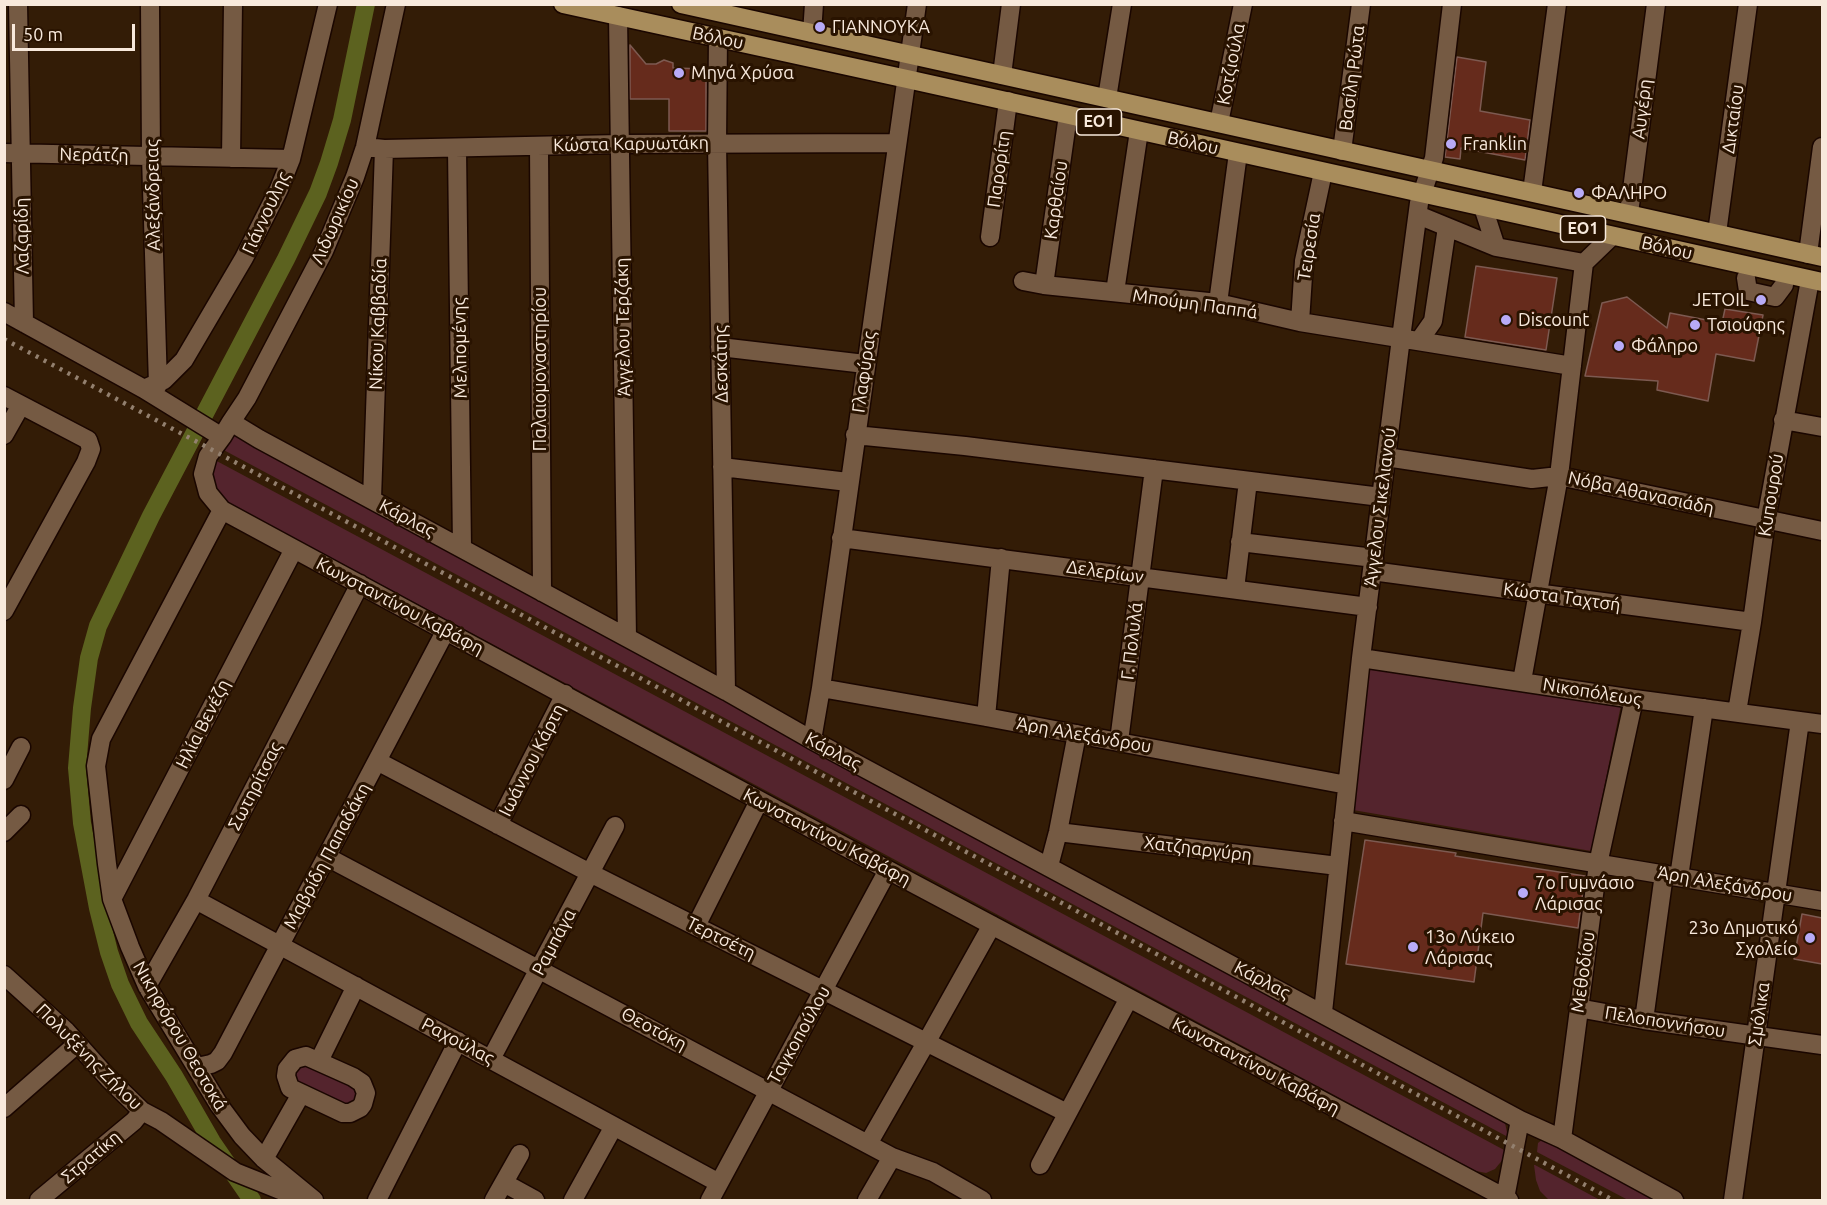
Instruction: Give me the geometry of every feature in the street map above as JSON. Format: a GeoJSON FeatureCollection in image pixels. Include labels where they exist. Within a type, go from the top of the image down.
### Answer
{"type":"FeatureCollection","features":[{"type":"Feature","properties":{"kind":"main road","name":"Βόλου"},"geometry":{"type":"LineString","coordinates":[[563,4],[1816,281]]}},
{"type":"Feature","properties":{"kind":"main road","name":"Βόλου"},"geometry":{"type":"LineString","coordinates":[[681,4],[715,8],[812,33],[1815,255]]}},
{"type":"Feature","properties":{"kind":"street","name":"Λαζαρίδη"},"geometry":{"type":"LineString","coordinates":[[18,4],[12,28],[12,153],[24,323]]}},
{"type":"Feature","properties":{"kind":"street","name":"Αλεξάνδρειας"},"geometry":{"type":"LineString","coordinates":[[150,4],[151,387]]}},
{"type":"Feature","properties":{"kind":"street"},"geometry":{"type":"LineString","coordinates":[[231,158],[233,4]]}},
{"type":"Feature","properties":{"kind":"street","name":"Γιάννουλης"},"geometry":{"type":"LineString","coordinates":[[151,387],[179,367],[192,350],[244,258],[279,189],[291,159],[328,4]]}},
{"type":"Feature","properties":{"kind":"street","name":"Λιδωρικίου"},"geometry":{"type":"LineString","coordinates":[[223,430],[247,398],[324,251],[355,177],[365,147],[396,4]]}},
{"type":"Feature","properties":{"kind":"street"},"geometry":{"type":"LineString","coordinates":[[812,33],[814,4]]}},
{"type":"Feature","properties":{"kind":"street","name":"Γλαφύρας"},"geometry":{"type":"LineString","coordinates":[[812,740],[917,4]]}},
{"type":"Feature","properties":{"kind":"street"},"geometry":{"type":"LineString","coordinates":[[1002,75],[1011,4]]}},
{"type":"Feature","properties":{"kind":"street"},"geometry":{"type":"LineString","coordinates":[[1107,98],[1122,4]]}},
{"type":"Feature","properties":{"kind":"street","name":"Κοτζιούλα"},"geometry":{"type":"LineString","coordinates":[[1220,123],[1243,4]]}},
{"type":"Feature","properties":{"kind":"street","name":"Βασίλη Ρώτα"},"geometry":{"type":"LineString","coordinates":[[1342,150],[1361,4]]}},
{"type":"Feature","properties":{"kind":"street","name":"Άγγελου Σικελιανού"},"geometry":{"type":"LineString","coordinates":[[1323,1012],[1386,457],[1410,340],[1418,215],[1422,193],[1434,158],[1452,4]]}},
{"type":"Feature","properties":{"kind":"street"},"geometry":{"type":"LineString","coordinates":[[1532,192],[1557,4]]}},
{"type":"Feature","properties":{"kind":"street","name":"Αυγέρη"},"geometry":{"type":"LineString","coordinates":[[1629,213],[1656,4]]}},
{"type":"Feature","properties":{"kind":"street","name":"Δικταίου"},"geometry":{"type":"LineString","coordinates":[[1717,233],[1748,4]]}},
{"type":"Feature","properties":{"kind":"street","name":"Άγγελου Τερζάκη"},"geometry":{"type":"LineString","coordinates":[[618,16],[627,637]]}},
{"type":"Feature","properties":{"kind":"street","name":"Δεσκάτης"},"geometry":{"type":"LineString","coordinates":[[718,38],[717,143],[726,691]]}},
{"type":"Feature","properties":{"kind":"street","name":"Παρορίτη"},"geometry":{"type":"LineString","coordinates":[[990,237],[1008,101]]}},
{"type":"Feature","properties":{"kind":"street","name":"Καρθαίου"},"geometry":{"type":"LineString","coordinates":[[1044,285],[1068,115]]}},
{"type":"Feature","properties":{"kind":"street"},"geometry":{"type":"LineString","coordinates":[[1115,292],[1139,131]]}},
{"type":"Feature","properties":{"kind":"street","name":"Κώστα Καρυωτάκη"},"geometry":{"type":"LineString","coordinates":[[365,147],[457,149],[620,144],[897,143]]}},
{"type":"Feature","properties":{"kind":"street","name":"Παλαιομοναστηρίου"},"geometry":{"type":"LineString","coordinates":[[539,146],[542,592]]}},
{"type":"Feature","properties":{"kind":"street"},"geometry":{"type":"LineString","coordinates":[[1815,255],[1822,147]]}},
{"type":"Feature","properties":{"kind":"street","name":"Νίκου Καββαδία"},"geometry":{"type":"LineString","coordinates":[[372,499],[384,149]]}},
{"type":"Feature","properties":{"kind":"street","name":"Μελπομένης"},"geometry":{"type":"LineString","coordinates":[[457,149],[462,547]]}},
{"type":"Feature","properties":{"kind":"street","name":"Νεράτζη"},"geometry":{"type":"LineString","coordinates":[[12,153],[291,159]]}},
{"type":"Feature","properties":{"kind":"street"},"geometry":{"type":"LineString","coordinates":[[1218,303],[1238,153]]}},
{"type":"Feature","properties":{"kind":"street","name":"Τειρεσία"},"geometry":{"type":"LineString","coordinates":[[1300,322],[1304,261],[1323,172]]}},
{"type":"Feature","properties":{"kind":"street"},"geometry":{"type":"LineString","coordinates":[[1483,207],[1496,247]]}},
{"type":"Feature","properties":{"kind":"street"},"geometry":{"type":"LineString","coordinates":[[1418,215],[1496,247],[1584,263]]}},
{"type":"Feature","properties":{"kind":"street"},"geometry":{"type":"LineString","coordinates":[[1410,340],[1433,321],[1447,227]]}},
{"type":"Feature","properties":{"kind":"street"},"geometry":{"type":"LineString","coordinates":[[1522,681],[1559,476],[1584,263],[1612,236]]}},
{"type":"Feature","properties":{"kind":"street"},"geometry":{"type":"LineString","coordinates":[[1746,278],[1748,291],[1775,297],[1784,285]]}},
{"type":"Feature","properties":{"kind":"street","name":"Μπούμη Παππά"},"geometry":{"type":"LineString","coordinates":[[1023,281],[1218,303],[1300,322],[1572,366]]}},
{"type":"Feature","properties":{"kind":"street","name":"Κυπουρού"},"geometry":{"type":"LineString","coordinates":[[1737,712],[1783,420],[1816,281]]}},
{"type":"Feature","properties":{"kind":"street","name":"Κάρλας"},"geometry":{"type":"LineString","coordinates":[[4,312],[151,387],[167,405],[223,430],[259,439],[372,499],[812,740],[1674,1200]]}},
{"type":"Feature","properties":{"kind":"street"},"geometry":{"type":"LineString","coordinates":[[720,347],[865,364]]}},
{"type":"Feature","properties":{"kind":"street"},"geometry":{"type":"LineString","coordinates":[[4,396],[88,440],[91,449],[4,611]]}},
{"type":"Feature","properties":{"kind":"street"},"geometry":{"type":"LineString","coordinates":[[4,435],[21,405]]}},
{"type":"Feature","properties":{"kind":"street"},"geometry":{"type":"LineString","coordinates":[[1783,420],[1822,427]]}},
{"type":"Feature","properties":{"kind":"street","name":"Κωνσταντίνου Καβάφη"},"geometry":{"type":"LineString","coordinates":[[223,430],[208,456],[203,474],[208,493],[222,510],[759,801],[1507,1199]]}},
{"type":"Feature","properties":{"kind":"street"},"geometry":{"type":"LineString","coordinates":[[855,435],[977,447],[1381,497]]}},
{"type":"Feature","properties":{"kind":"street","name":"Νόβα Αθανασιάδη"},"geometry":{"type":"LineString","coordinates":[[1386,457],[1532,478],[1559,476],[1822,531]]}},
{"type":"Feature","properties":{"kind":"street"},"geometry":{"type":"LineString","coordinates":[[722,467],[848,482]]}},
{"type":"Feature","properties":{"kind":"street","name":"Γ. Πολυλά"},"geometry":{"type":"LineString","coordinates":[[1119,741],[1154,470]]}},
{"type":"Feature","properties":{"kind":"street"},"geometry":{"type":"LineString","coordinates":[[1234,589],[1248,481]]}},
{"type":"Feature","properties":{"kind":"street","name":"Νικηφόρου Θεοτοκά"},"geometry":{"type":"LineString","coordinates":[[222,510],[101,738],[96,766],[112,899],[129,947],[147,986],[219,1105],[242,1136],[264,1159],[314,1200]]}},
{"type":"Feature","properties":{"kind":"street","name":"Δελερίων"},"geometry":{"type":"LineString","coordinates":[[841,538],[1368,607]]}},
{"type":"Feature","properties":{"kind":"street","name":"Κώστα Ταχτσή"},"geometry":{"type":"LineString","coordinates":[[1240,542],[1538,594],[1752,622]]}},
{"type":"Feature","properties":{"kind":"street","name":"Ηλία Βενέζη"},"geometry":{"type":"LineString","coordinates":[[112,899],[294,549]]}},
{"type":"Feature","properties":{"kind":"street"},"geometry":{"type":"LineString","coordinates":[[986,717],[1001,558]]}},
{"type":"Feature","properties":{"kind":"street","name":"Σωτηρίτσας"},"geometry":{"type":"LineString","coordinates":[[147,986],[196,900],[360,584]]}},
{"type":"Feature","properties":{"kind":"street","name":"Μαβρίδη Παπαδάκη"},"geometry":{"type":"LineString","coordinates":[[197,1067],[217,1061],[223,1053],[446,630]]}},
{"type":"Feature","properties":{"kind":"street","name":"Νικοπόλεως"},"geometry":{"type":"LineString","coordinates":[[1362,658],[1634,699],[1822,724]]}},
{"type":"Feature","properties":{"kind":"street","name":"Άρη Αλεξάνδρου"},"geometry":{"type":"LineString","coordinates":[[821,688],[1119,741],[1347,785]]}},
{"type":"Feature","properties":{"kind":"street","name":"Ιωάννου Κάρτη"},"geometry":{"type":"LineString","coordinates":[[498,825],[565,694]]}},
{"type":"Feature","properties":{"kind":"street","name":"Μεθοδίου"},"geometry":{"type":"LineString","coordinates":[[1562,1139],[1598,864],[1634,699]]}},
{"type":"Feature","properties":{"kind":"street"},"geometry":{"type":"LineString","coordinates":[[1644,1020],[1704,708]]}},
{"type":"Feature","properties":{"kind":"street","name":"Σμόλικα"},"geometry":{"type":"LineString","coordinates":[[1733,1200],[1800,721]]}},
{"type":"Feature","properties":{"kind":"street"},"geometry":{"type":"LineString","coordinates":[[1049,866],[1077,734]]}},
{"type":"Feature","properties":{"kind":"street"},"geometry":{"type":"LineString","coordinates":[[4,780],[21,747]]}},
{"type":"Feature","properties":{"kind":"street","name":"Τερτσέτη"},"geometry":{"type":"LineString","coordinates":[[377,761],[590,873],[1067,1113]]}},
{"type":"Feature","properties":{"kind":"street"},"geometry":{"type":"LineString","coordinates":[[696,926],[759,801]]}},
{"type":"Feature","properties":{"kind":"street"},"geometry":{"type":"LineString","coordinates":[[4,832],[21,815]]}},
{"type":"Feature","properties":{"kind":"street","name":"Άρη Αλεξάνδρου"},"geometry":{"type":"LineString","coordinates":[[1343,821],[1822,901]]}},
{"type":"Feature","properties":{"kind":"street","name":"Ραμπάγα"},"geometry":{"type":"LineString","coordinates":[[491,1059],[615,826]]}},
{"type":"Feature","properties":{"kind":"street","name":"Χατζηαργύρη"},"geometry":{"type":"LineString","coordinates":[[1058,832],[1338,866]]}},
{"type":"Feature","properties":{"kind":"street","name":"Θεοτόκη"},"geometry":{"type":"LineString","coordinates":[[327,857],[770,1090],[892,1157],[933,1172],[982,1200]]}},
{"type":"Feature","properties":{"kind":"street","name":"Ταγκοπούλου"},"geometry":{"type":"LineString","coordinates":[[710,1200],[888,870]]}},
{"type":"Feature","properties":{"kind":"street","name":"Ραχούλας"},"geometry":{"type":"LineString","coordinates":[[196,900],[719,1184]]}},
{"type":"Feature","properties":{"kind":"street"},"geometry":{"type":"LineString","coordinates":[[868,1144],[992,925]]}},
{"type":"Feature","properties":{"kind":"street","name":"Πολυξένης Ζήλου"},"geometry":{"type":"LineString","coordinates":[[4,975],[57,1023],[142,1111],[161,1121],[235,1172],[305,1200]]}},
{"type":"Feature","properties":{"kind":"street"},"geometry":{"type":"LineString","coordinates":[[319,1061],[356,986]]}},
{"type":"Feature","properties":{"kind":"street"},"geometry":{"type":"LineString","coordinates":[[1040,1165],[1129,998]]}},
{"type":"Feature","properties":{"kind":"street","name":"Πελοποννήσου"},"geometry":{"type":"LineString","coordinates":[[1578,1008],[1644,1020],[1822,1045]]}},
{"type":"Feature","properties":{"kind":"street"},"geometry":{"type":"LineString","coordinates":[[377,1200],[458,1041]]}},
{"type":"Feature","properties":{"kind":"street"},"geometry":{"type":"LineString","coordinates":[[4,1108],[77,1044]]}},
{"type":"Feature","properties":{"kind":"street"},"geometry":{"type":"LineString","coordinates":[[306,1056],[353,1077],[362,1083],[366,1094],[363,1104],[356,1111],[343,1113],[301,1094],[290,1088],[286,1076],[290,1064],[295,1059],[306,1056]]}},
{"type":"Feature","properties":{"kind":"street"},"geometry":{"type":"LineString","coordinates":[[264,1159],[301,1094]]}},
{"type":"Feature","properties":{"kind":"street","name":"Στρατίκη"},"geometry":{"type":"LineString","coordinates":[[39,1200],[134,1121],[142,1111]]}},
{"type":"Feature","properties":{"kind":"street"},"geometry":{"type":"LineString","coordinates":[[1507,1199],[1521,1120]]}},
{"type":"Feature","properties":{"kind":"street"},"geometry":{"type":"LineString","coordinates":[[573,1200],[614,1126]]}},
{"type":"Feature","properties":{"kind":"street"},"geometry":{"type":"LineString","coordinates":[[494,1200],[520,1154]]}},
{"type":"Feature","properties":{"kind":"street"},"geometry":{"type":"LineString","coordinates":[[867,1200],[892,1157]]}},
{"type":"Feature","properties":{"kind":"street"},"geometry":{"type":"LineString","coordinates":[[504,1183],[535,1200]]}},
{"type":"Feature","properties":{"kind":"shaded area"},"geometry":{"type":"Polygon","coordinates":[[[233,436],[241,436],[1500,1116],[1505,1123],[1508,1137],[218,447],[233,436]]]}},
{"type":"Feature","properties":{"kind":"shaded area"},"geometry":{"type":"Polygon","coordinates":[[[213,459],[1506,1151],[1504,1158],[1495,1169],[1486,1173],[1476,1171],[221,499],[211,484],[213,459]]]}},
{"type":"Feature","properties":{"kind":"shaded area"},"geometry":{"type":"Polygon","coordinates":[[[1368,667],[1621,705],[1591,851],[1353,810],[1368,667]]]}},
{"type":"Feature","properties":{"kind":"shaded area"},"geometry":{"type":"Polygon","coordinates":[[[306,1064],[350,1085],[358,1095],[357,1102],[346,1106],[295,1081],[295,1069],[306,1064]]]}},
{"type":"Feature","properties":{"kind":"shaded area"},"geometry":{"type":"Polygon","coordinates":[[[1543,1139],[1661,1200],[1628,1200],[1537,1152],[1538,1143],[1543,1139]]]}},
{"type":"Feature","properties":{"kind":"shaded area"},"geometry":{"type":"Polygon","coordinates":[[[1534,1165],[1600,1200],[1549,1200],[1540,1191],[1534,1165]]]}},
{"type":"Feature","properties":{"kind":"building"},"geometry":{"type":"Polygon","coordinates":[[[630,45],[646,64],[656,64],[664,60],[673,63],[673,68],[706,69],[706,131],[669,131],[669,99],[630,99],[630,45]]]}},
{"type":"Feature","properties":{"kind":"building"},"geometry":{"type":"Polygon","coordinates":[[[1457,57],[1486,62],[1480,111],[1530,120],[1525,160],[1461,148],[1460,159],[1445,157],[1457,57]]]}},
{"type":"Feature","properties":{"kind":"building"},"geometry":{"type":"Polygon","coordinates":[[[1476,266],[1557,278],[1546,350],[1465,337],[1476,266]]]}},
{"type":"Feature","properties":{"kind":"building"},"geometry":{"type":"Polygon","coordinates":[[[1627,297],[1667,328],[1670,313],[1722,323],[1725,309],[1763,315],[1754,361],[1716,354],[1708,401],[1657,390],[1658,381],[1585,376],[1602,303],[1627,297]]]}},
{"type":"Feature","properties":{"kind":"building"},"geometry":{"type":"Polygon","coordinates":[[[1365,840],[1456,853],[1455,856],[1585,876],[1578,928],[1483,913],[1474,982],[1346,964],[1365,840]]]}},
{"type":"Feature","properties":{"kind":"building","name":"23ο Δημοτικό Σχολείο"},"geometry":{"type":"Polygon","coordinates":[[[1802,914],[1822,918],[1822,964],[1794,959],[1802,914]]]}},
{"type":"Feature","properties":{"kind":"waterway"},"geometry":{"type":"LineString","coordinates":[[252,1200],[212,1142],[174,1076],[139,1023],[120,984],[98,908],[82,823],[77,768],[82,708],[89,658],[98,626],[151,516],[286,259],[318,193],[342,120],[366,4]]}},
{"type":"Feature","properties":{"kind":"railway"},"geometry":{"type":"LineString","coordinates":[[4,339],[1034,888],[1613,1200]]}},
{"type":"Feature","properties":{"kind":"place","name":"ΓΙΑΝΝΟΥΚΑ"},"geometry":{"type":"Point","coordinates":[820,27]}},
{"type":"Feature","properties":{"kind":"place","name":"Μηνά Χρύσα"},"geometry":{"type":"Point","coordinates":[679,73]}},
{"type":"Feature","properties":{"kind":"place","name":"Franklin"},"geometry":{"type":"Point","coordinates":[1451,144]}},
{"type":"Feature","properties":{"kind":"place","name":"ΦΑΛΗΡΟ"},"geometry":{"type":"Point","coordinates":[1579,193]}},
{"type":"Feature","properties":{"kind":"place","name":"JETOIL"},"geometry":{"type":"Point","coordinates":[1761,300]}},
{"type":"Feature","properties":{"kind":"place","name":"Discount"},"geometry":{"type":"Point","coordinates":[1506,320]}},
{"type":"Feature","properties":{"kind":"place","name":"Τσιούφης"},"geometry":{"type":"Point","coordinates":[1695,325]}},
{"type":"Feature","properties":{"kind":"place","name":"Φάληρο"},"geometry":{"type":"Point","coordinates":[1619,346]}},
{"type":"Feature","properties":{"kind":"place","name":"7ο Γυμνάσιο Λάρισας"},"geometry":{"type":"Point","coordinates":[1523,893]}},
{"type":"Feature","properties":{"kind":"place","name":"23ο Δημοτικό Σχολείο"},"geometry":{"type":"Point","coordinates":[1810,938]}},
{"type":"Feature","properties":{"kind":"place","name":"13ο Λύκειο Λάρισας"},"geometry":{"type":"Point","coordinates":[1413,947]}}]}
